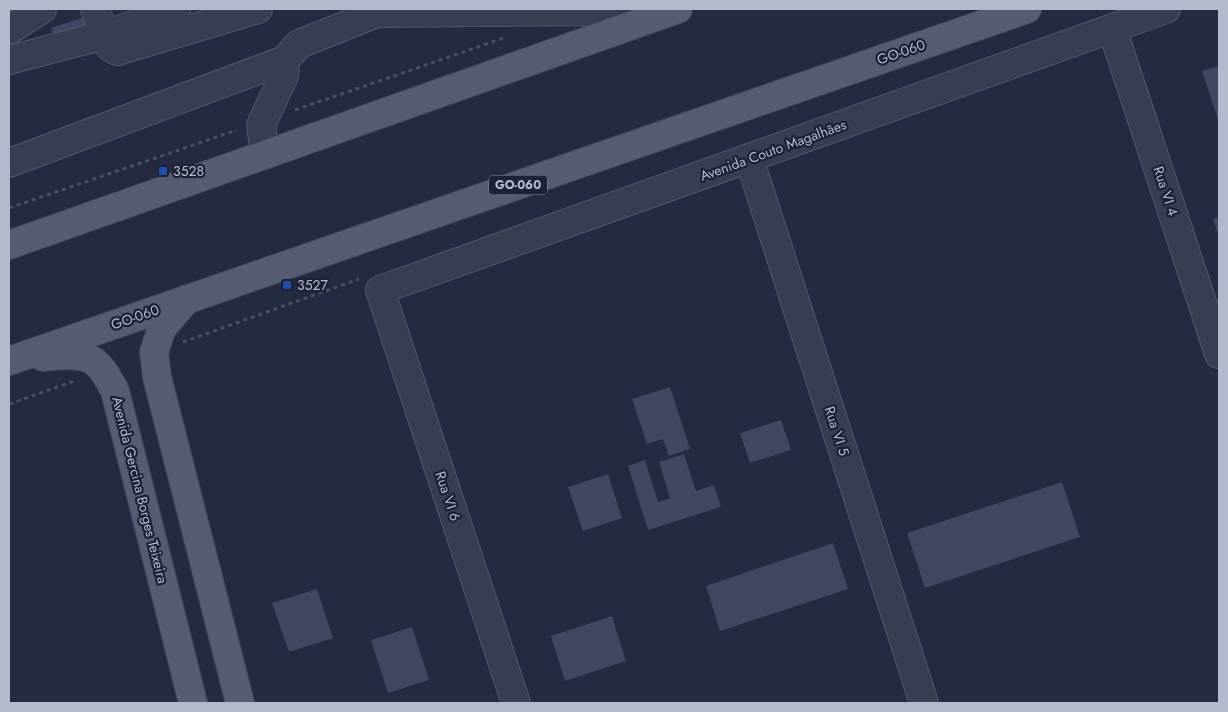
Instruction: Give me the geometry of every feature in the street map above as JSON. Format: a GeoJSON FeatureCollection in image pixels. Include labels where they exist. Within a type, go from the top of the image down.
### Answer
{"type":"FeatureCollection","features":[{"type":"Feature","properties":{"kind":"main road"},"geometry":{"type":"LineString","coordinates":[[9,245],[678,9]]}},
{"type":"Feature","properties":{"kind":"main road","name":"GO-060"},"geometry":{"type":"LineString","coordinates":[[11,360],[1027,9]]}},
{"type":"Feature","properties":{"kind":"main road"},"geometry":{"type":"LineString","coordinates":[[187,299],[162,328],[154,352],[160,386],[240,703]]}},
{"type":"Feature","properties":{"kind":"main road","name":"Avenida Gercina Borges Teixeira"},"geometry":{"type":"LineString","coordinates":[[11,360],[70,354],[78,356],[96,362],[104,370],[116,391],[193,703]]}},
{"type":"Feature","properties":{"kind":"street"},"geometry":{"type":"LineString","coordinates":[[9,30],[42,9]]}},
{"type":"Feature","properties":{"kind":"street"},"geometry":{"type":"LineString","coordinates":[[95,9],[110,47],[117,51],[258,9]]}},
{"type":"Feature","properties":{"kind":"street"},"geometry":{"type":"LineString","coordinates":[[9,60],[105,35],[176,9]]}},
{"type":"Feature","properties":{"kind":"street"},"geometry":{"type":"LineString","coordinates":[[339,9],[377,13],[582,11],[644,20]]}},
{"type":"Feature","properties":{"kind":"street","name":"Avenida Couto Magalhães"},"geometry":{"type":"LineString","coordinates":[[380,290],[1166,9]]}},
{"type":"Feature","properties":{"kind":"street"},"geometry":{"type":"LineString","coordinates":[[9,163],[285,60],[299,44],[377,13]]}},
{"type":"Feature","properties":{"kind":"street","name":"Rua VI 4"},"geometry":{"type":"LineString","coordinates":[[1112,28],[1219,354]]}},
{"type":"Feature","properties":{"kind":"street"},"geometry":{"type":"LineString","coordinates":[[265,155],[260,125],[284,76],[285,60]]}},
{"type":"Feature","properties":{"kind":"street","name":"Rua VI 5"},"geometry":{"type":"LineString","coordinates":[[749,158],[924,703]]}},
{"type":"Feature","properties":{"kind":"street","name":"Rua VI 6"},"geometry":{"type":"LineString","coordinates":[[380,290],[516,703]]}},
{"type":"Feature","properties":{"kind":"building"},"geometry":{"type":"Polygon","coordinates":[[[85,17],[88,26],[54,37],[51,28],[85,17]]]}},
{"type":"Feature","properties":{"kind":"building"},"geometry":{"type":"Polygon","coordinates":[[[1219,66],[1219,123],[1202,71],[1219,66]]]}},
{"type":"Feature","properties":{"kind":"building"},"geometry":{"type":"Polygon","coordinates":[[[1219,217],[1219,237],[1213,219],[1219,217]]]}},
{"type":"Feature","properties":{"kind":"building"},"geometry":{"type":"Polygon","coordinates":[[[670,387],[690,449],[669,456],[663,439],[647,444],[632,399],[670,387]]]}},
{"type":"Feature","properties":{"kind":"building"},"geometry":{"type":"Polygon","coordinates":[[[781,420],[791,450],[750,463],[740,433],[781,420]]]}},
{"type":"Feature","properties":{"kind":"building"},"geometry":{"type":"Polygon","coordinates":[[[684,454],[696,491],[714,485],[721,507],[648,530],[628,466],[645,460],[658,502],[670,498],[659,462],[684,454]]]}},
{"type":"Feature","properties":{"kind":"building"},"geometry":{"type":"Polygon","coordinates":[[[608,474],[622,518],[583,531],[568,487],[608,474]]]}},
{"type":"Feature","properties":{"kind":"building"},"geometry":{"type":"Polygon","coordinates":[[[1062,482],[1080,537],[925,588],[907,533],[1062,482]]]}},
{"type":"Feature","properties":{"kind":"building"},"geometry":{"type":"Polygon","coordinates":[[[833,543],[848,589],[720,631],[706,586],[833,543]]]}},
{"type":"Feature","properties":{"kind":"building"},"geometry":{"type":"Polygon","coordinates":[[[317,589],[333,638],[289,652],[272,603],[317,589]]]}},
{"type":"Feature","properties":{"kind":"building"},"geometry":{"type":"Polygon","coordinates":[[[612,616],[626,661],[565,681],[551,636],[612,616]]]}},
{"type":"Feature","properties":{"kind":"building"},"geometry":{"type":"Polygon","coordinates":[[[412,627],[429,680],[388,693],[371,640],[412,627]]]}},
{"type":"Feature","properties":{"kind":"place","name":"3528"},"geometry":{"type":"Point","coordinates":[163,171]}},
{"type":"Feature","properties":{"kind":"place","name":"3527"},"geometry":{"type":"Point","coordinates":[287,285]}}]}
